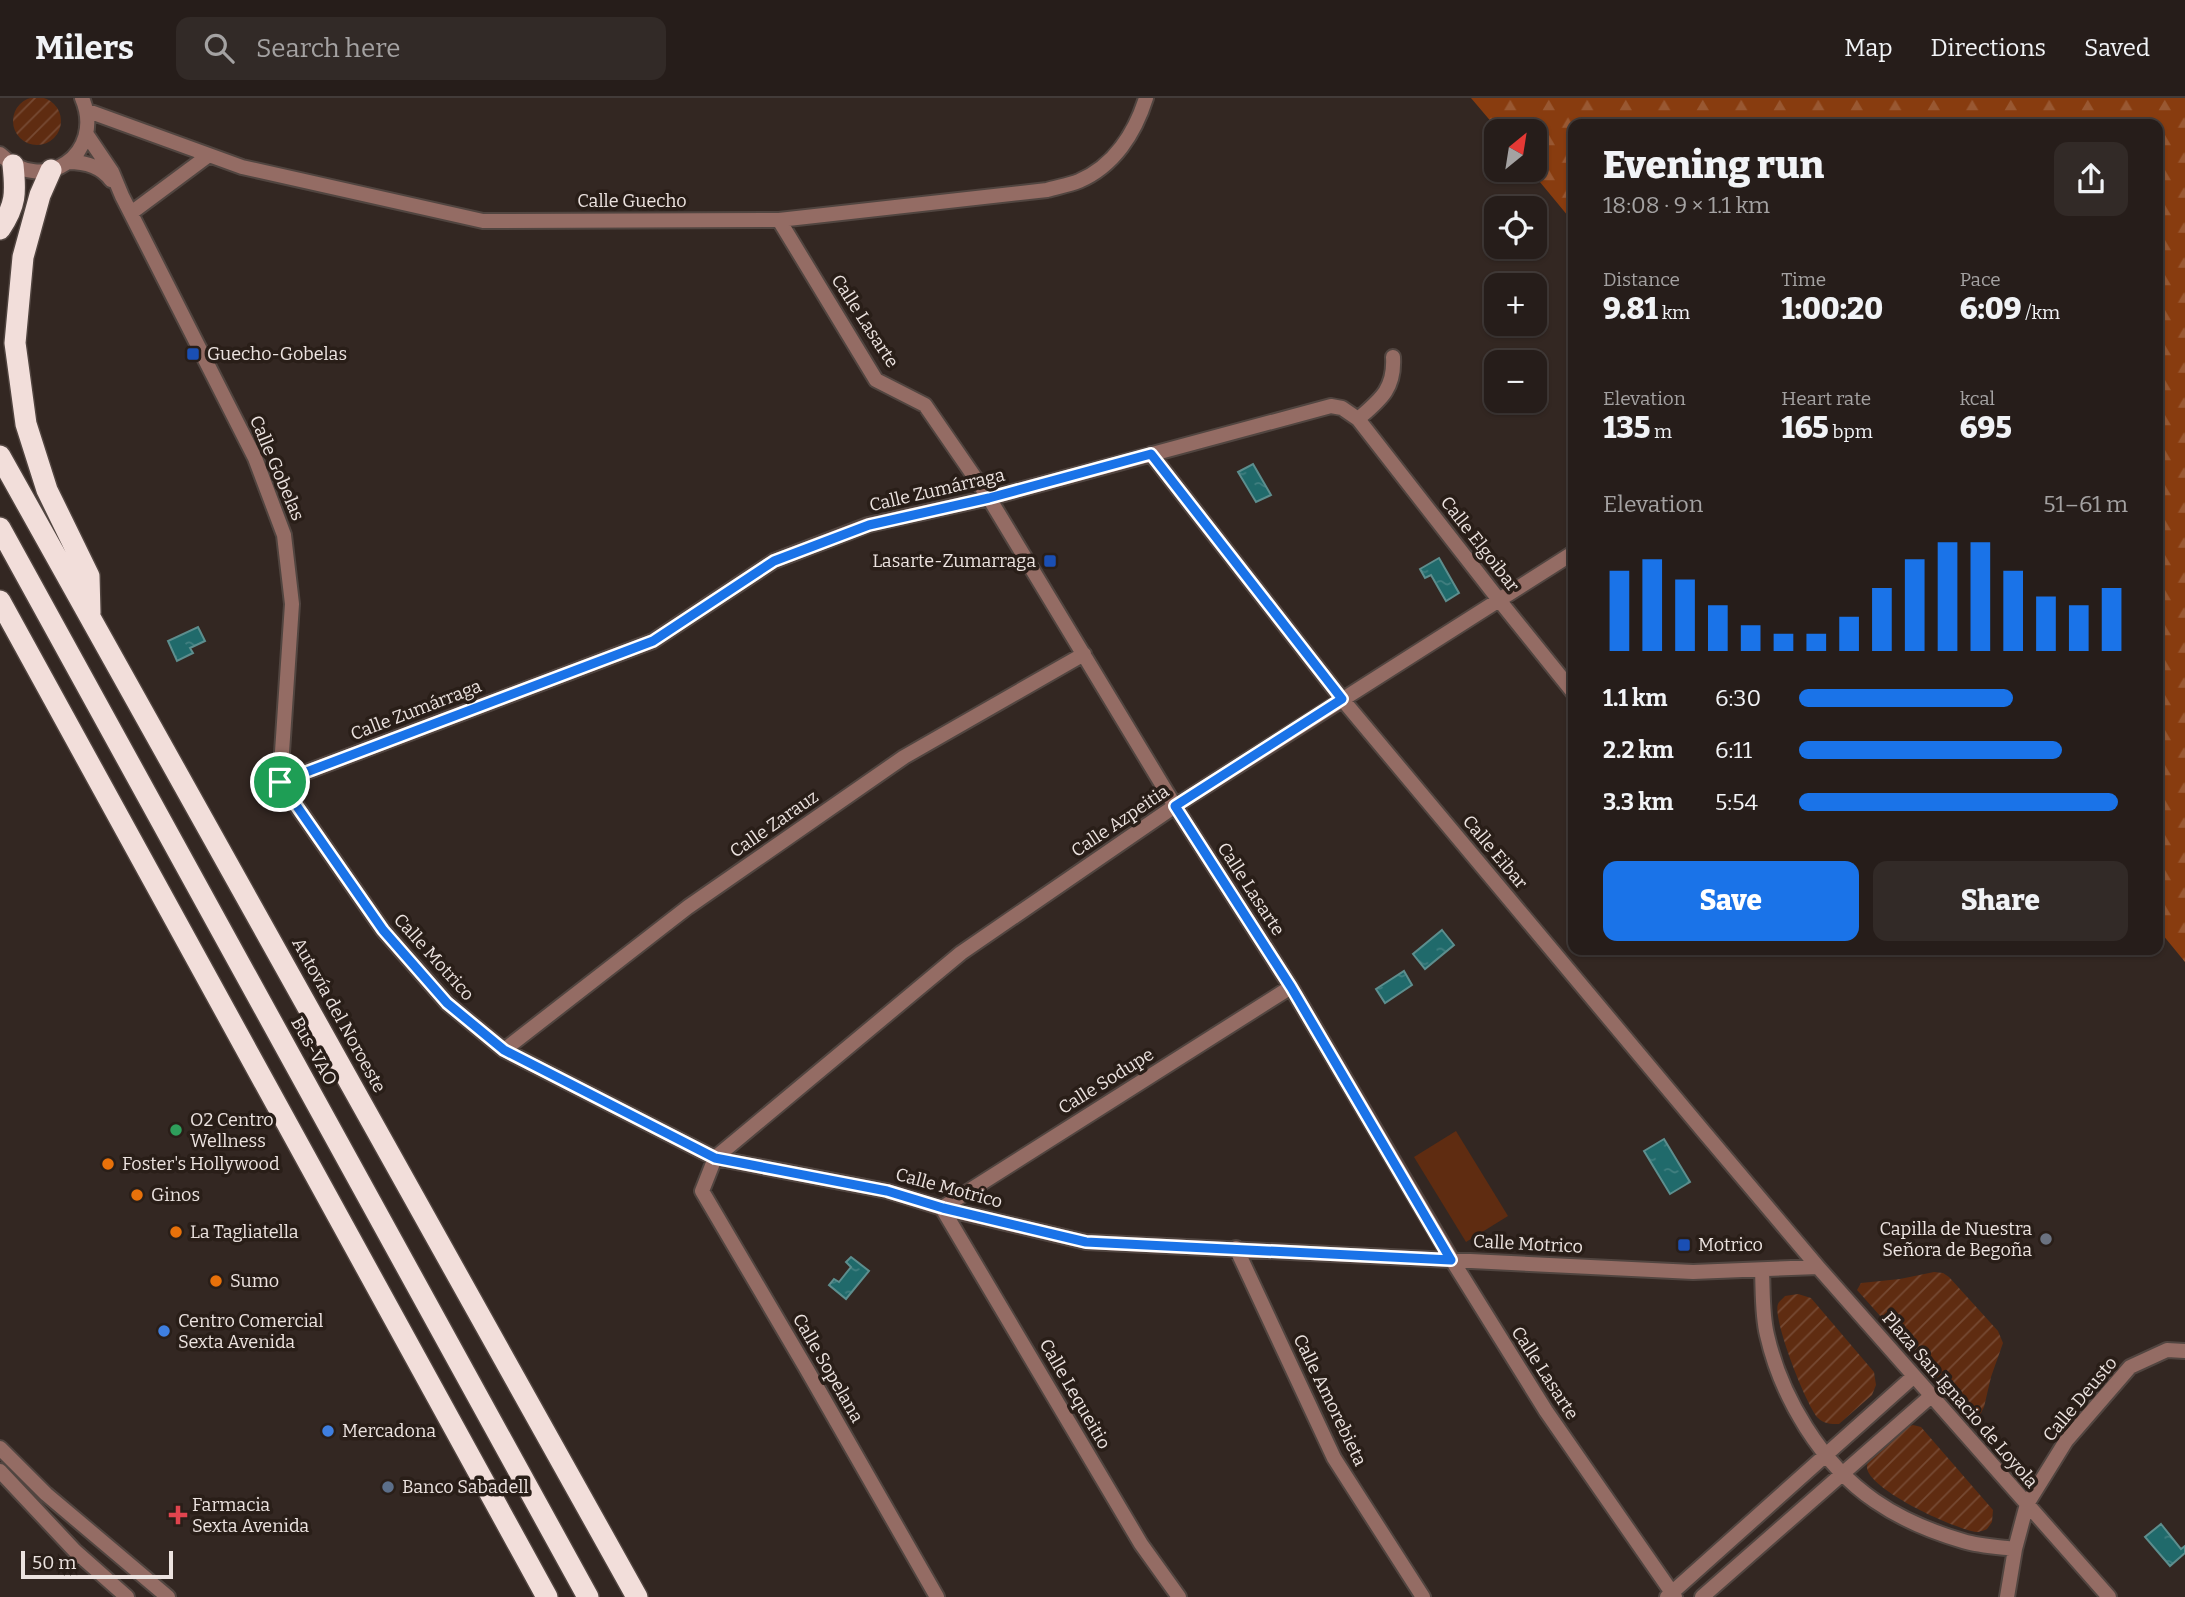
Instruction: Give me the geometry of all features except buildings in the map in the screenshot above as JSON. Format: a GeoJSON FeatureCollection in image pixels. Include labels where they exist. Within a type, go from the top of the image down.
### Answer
{"type":"FeatureCollection","features":[{"type":"Feature","properties":{"kind":"highway"},"geometry":{"type":"LineString","coordinates":[[0,229],[10,213],[16,194],[7,159]]}},
{"type":"Feature","properties":{"kind":"highway"},"geometry":{"type":"LineString","coordinates":[[60,166],[40,195],[23,257],[15,343],[26,424],[47,490],[89,576],[90,615]]}},
{"type":"Feature","properties":{"kind":"highway","name":"Autovía del Noroeste"},"geometry":{"type":"LineString","coordinates":[[0,456],[636,1597]]}},
{"type":"Feature","properties":{"kind":"highway","name":"Bus-VAO"},"geometry":{"type":"LineString","coordinates":[[0,528],[588,1597]]}},
{"type":"Feature","properties":{"kind":"highway"},"geometry":{"type":"LineString","coordinates":[[0,601],[547,1597]]}},
{"type":"Feature","properties":{"kind":"street","name":"Calle Guecho"},"geometry":{"type":"LineString","coordinates":[[85,104],[242,167],[483,221],[779,220],[1047,190],[1079,181],[1108,163],[1130,136],[1146,98]]}},
{"type":"Feature","properties":{"kind":"street"},"geometry":{"type":"LineString","coordinates":[[60,166],[80,150],[87,135],[85,104]]}},
{"type":"Feature","properties":{"kind":"street","name":"Calle Gobelas"},"geometry":{"type":"LineString","coordinates":[[87,135],[113,172],[122,196],[255,458],[284,535],[292,604],[280,782]]}},
{"type":"Feature","properties":{"kind":"street"},"geometry":{"type":"LineString","coordinates":[[131,214],[209,155]]}},
{"type":"Feature","properties":{"kind":"street","name":"Calle Gobelas"},"geometry":{"type":"LineString","coordinates":[[7,159],[25,170],[38,172],[83,162],[108,176],[122,196]]}},
{"type":"Feature","properties":{"kind":"street","name":"Calle Lasarte"},"geometry":{"type":"LineString","coordinates":[[779,220],[876,380],[925,405],[989,498],[1175,806],[1291,987],[1451,1260],[1546,1411],[1671,1596]]}},
{"type":"Feature","properties":{"kind":"street"},"geometry":{"type":"LineString","coordinates":[[1358,419],[1390,386],[1394,372],[1393,357]]}},
{"type":"Feature","properties":{"kind":"street","name":"Calle Zumárraga"},"geometry":{"type":"LineString","coordinates":[[280,782],[653,641],[774,561],[869,525],[989,498],[1331,406],[1342,408],[1358,419]]}},
{"type":"Feature","properties":{"kind":"street","name":"Calle Elgoibar"},"geometry":{"type":"LineString","coordinates":[[1358,419],[1568,686]]}},
{"type":"Feature","properties":{"kind":"street","name":"Calle Eibar"},"geometry":{"type":"LineString","coordinates":[[1151,454],[1342,699],[1818,1267]]}},
{"type":"Feature","properties":{"kind":"street","name":"Calle Azpeitia"},"geometry":{"type":"LineString","coordinates":[[715,1158],[961,953],[1175,806],[1568,556]]}},
{"type":"Feature","properties":{"kind":"street","name":"Calle Zarauz"},"geometry":{"type":"LineString","coordinates":[[504,1050],[688,907],[904,757],[1084,654]]}},
{"type":"Feature","properties":{"kind":"street","name":"Calle Motrico"},"geometry":{"type":"LineString","coordinates":[[280,782],[383,930],[447,1003],[504,1050],[715,1158],[887,1191],[943,1208],[1086,1242],[1693,1272],[1762,1271]]}},
{"type":"Feature","properties":{"kind":"street","name":"Calle Sodupe"},"geometry":{"type":"LineString","coordinates":[[943,1208],[1291,987]]}},
{"type":"Feature","properties":{"kind":"street","name":"Calle Sopelana"},"geometry":{"type":"LineString","coordinates":[[715,1158],[702,1191],[937,1597]]}},
{"type":"Feature","properties":{"kind":"street","name":"Calle Lequeitio"},"geometry":{"type":"LineString","coordinates":[[943,1208],[1141,1544],[1179,1597]]}},
{"type":"Feature","properties":{"kind":"street","name":"Calle Amorebieta"},"geometry":{"type":"LineString","coordinates":[[1236,1248],[1334,1458],[1423,1597]]}},
{"type":"Feature","properties":{"kind":"street"},"geometry":{"type":"LineString","coordinates":[[1818,1267],[1762,1271],[1766,1332],[1779,1378],[1799,1418],[1842,1472],[1875,1501],[1918,1525],[1965,1542],[2015,1549]]}},
{"type":"Feature","properties":{"kind":"street","name":"Plaza San Ignacio de Loyola"},"geometry":{"type":"LineString","coordinates":[[1818,1267],[2027,1504],[2015,1549],[2007,1597]]}},
{"type":"Feature","properties":{"kind":"street","name":"Calle Deusto"},"geometry":{"type":"LineString","coordinates":[[2027,1504],[2066,1441],[2130,1367],[2167,1350],[2185,1351]]}},
{"type":"Feature","properties":{"kind":"street"},"geometry":{"type":"LineString","coordinates":[[1671,1596],[1914,1376]]}},
{"type":"Feature","properties":{"kind":"street"},"geometry":{"type":"LineString","coordinates":[[1702,1597],[1931,1396]]}},
{"type":"Feature","properties":{"kind":"street"},"geometry":{"type":"LineString","coordinates":[[0,1448],[47,1494],[168,1597]]}},
{"type":"Feature","properties":{"kind":"street"},"geometry":{"type":"LineString","coordinates":[[0,1471],[75,1551],[127,1597]]}},
{"type":"Feature","properties":{"kind":"street"},"geometry":{"type":"LineString","coordinates":[[2027,1504],[2109,1597]]}},
{"type":"Feature","properties":{"kind":"green space"},"geometry":{"type":"Polygon","coordinates":[[[1471,98],[2185,98],[2185,962],[2163,935],[2163,119],[1568,119],[1568,216],[1540,182],[1547,182],[1547,119],[1489,119],[1471,98]]]}},
{"type":"Feature","properties":{"kind":"shaded area"},"geometry":{"type":"Polygon","coordinates":[[[37,97],[46,98],[54,104],[60,112],[60,130],[54,138],[46,144],[37,145],[28,144],[20,138],[14,130],[13,121],[14,112],[20,104],[28,98],[37,97]]]}},
{"type":"Feature","properties":{"kind":"shaded area"},"geometry":{"type":"Polygon","coordinates":[[[1456,1131],[1508,1216],[1466,1242],[1414,1157],[1456,1131]]]}},
{"type":"Feature","properties":{"kind":"shaded area"},"geometry":{"type":"Polygon","coordinates":[[[1934,1272],[1949,1277],[1998,1331],[2003,1343],[1984,1407],[1980,1415],[1973,1420],[1857,1290],[1861,1283],[1934,1272]]]}},
{"type":"Feature","properties":{"kind":"shaded area"},"geometry":{"type":"Polygon","coordinates":[[[1798,1294],[1811,1298],[1874,1372],[1876,1385],[1872,1395],[1839,1424],[1823,1421],[1813,1411],[1785,1344],[1778,1304],[1785,1296],[1798,1294]]]}},
{"type":"Feature","properties":{"kind":"shaded area"},"geometry":{"type":"Polygon","coordinates":[[[1913,1425],[1921,1427],[1993,1510],[1992,1522],[1987,1529],[1977,1532],[1966,1530],[1933,1516],[1896,1497],[1871,1476],[1867,1467],[1872,1455],[1896,1434],[1913,1425]]]}},
{"type":"Feature","properties":{"kind":"water"},"geometry":{"type":"Polygon","coordinates":[[[1253,464],[1271,495],[1256,502],[1238,472],[1253,464]]]}},
{"type":"Feature","properties":{"kind":"water"},"geometry":{"type":"Polygon","coordinates":[[[1439,558],[1459,593],[1446,601],[1431,575],[1425,578],[1420,569],[1439,558]]]}},
{"type":"Feature","properties":{"kind":"water"},"geometry":{"type":"Polygon","coordinates":[[[198,627],[205,641],[190,648],[193,653],[177,661],[168,641],[198,627]]]}},
{"type":"Feature","properties":{"kind":"water"},"geometry":{"type":"Polygon","coordinates":[[[1442,930],[1454,945],[1425,969],[1413,954],[1442,930]]]}},
{"type":"Feature","properties":{"kind":"water"},"geometry":{"type":"Polygon","coordinates":[[[1404,971],[1412,985],[1385,1003],[1376,989],[1404,971]]]}},
{"type":"Feature","properties":{"kind":"water"},"geometry":{"type":"Polygon","coordinates":[[[1664,1139],[1690,1182],[1670,1194],[1644,1151],[1664,1139]]]}},
{"type":"Feature","properties":{"kind":"water"},"geometry":{"type":"Polygon","coordinates":[[[851,1257],[869,1271],[846,1299],[829,1285],[834,1279],[839,1282],[851,1267],[846,1262],[851,1257]]]}},
{"type":"Feature","properties":{"kind":"water"},"geometry":{"type":"Polygon","coordinates":[[[2161,1524],[2181,1549],[2185,1546],[2185,1553],[2170,1566],[2145,1537],[2161,1524]]]}},
{"type":"Feature","properties":{"kind":"place","name":"Guecho-Gobelas"},"geometry":{"type":"Point","coordinates":[193,354]}},
{"type":"Feature","properties":{"kind":"place","name":"Lasarte-Zumarraga"},"geometry":{"type":"Point","coordinates":[1050,561]}},
{"type":"Feature","properties":{"kind":"place","name":"O2 Centro Wellness"},"geometry":{"type":"Point","coordinates":[176,1130]}},
{"type":"Feature","properties":{"kind":"place","name":"Foster's Hollywood"},"geometry":{"type":"Point","coordinates":[108,1164]}},
{"type":"Feature","properties":{"kind":"place","name":"Ginos"},"geometry":{"type":"Point","coordinates":[137,1195]}},
{"type":"Feature","properties":{"kind":"place","name":"La Tagliatella"},"geometry":{"type":"Point","coordinates":[176,1232]}},
{"type":"Feature","properties":{"kind":"place","name":"Capilla de Nuestra Señora de Begoña"},"geometry":{"type":"Point","coordinates":[2046,1239]}},
{"type":"Feature","properties":{"kind":"place","name":"Motrico"},"geometry":{"type":"Point","coordinates":[1684,1245]}},
{"type":"Feature","properties":{"kind":"place","name":"Sumo"},"geometry":{"type":"Point","coordinates":[216,1281]}},
{"type":"Feature","properties":{"kind":"place","name":"Centro Comercial Sexta Avenida"},"geometry":{"type":"Point","coordinates":[164,1331]}},
{"type":"Feature","properties":{"kind":"place","name":"Mercadona"},"geometry":{"type":"Point","coordinates":[328,1431]}},
{"type":"Feature","properties":{"kind":"place","name":"Banco Sabadell"},"geometry":{"type":"Point","coordinates":[388,1487]}},
{"type":"Feature","properties":{"kind":"place","name":"Farmacia Sexta Avenida"},"geometry":{"type":"Point","coordinates":[178,1515]}},
{"type":"Feature","properties":{"kind":"route"},"geometry":{"type":"LineString","coordinates":[[1151,454],[1342,699],[1175,806],[1291,987],[1451,1260],[1086,1242],[943,1208],[887,1191],[715,1158],[504,1050],[447,1003],[383,930],[280,782],[653,641],[774,561],[869,525],[989,498],[1151,454]]}}]}
